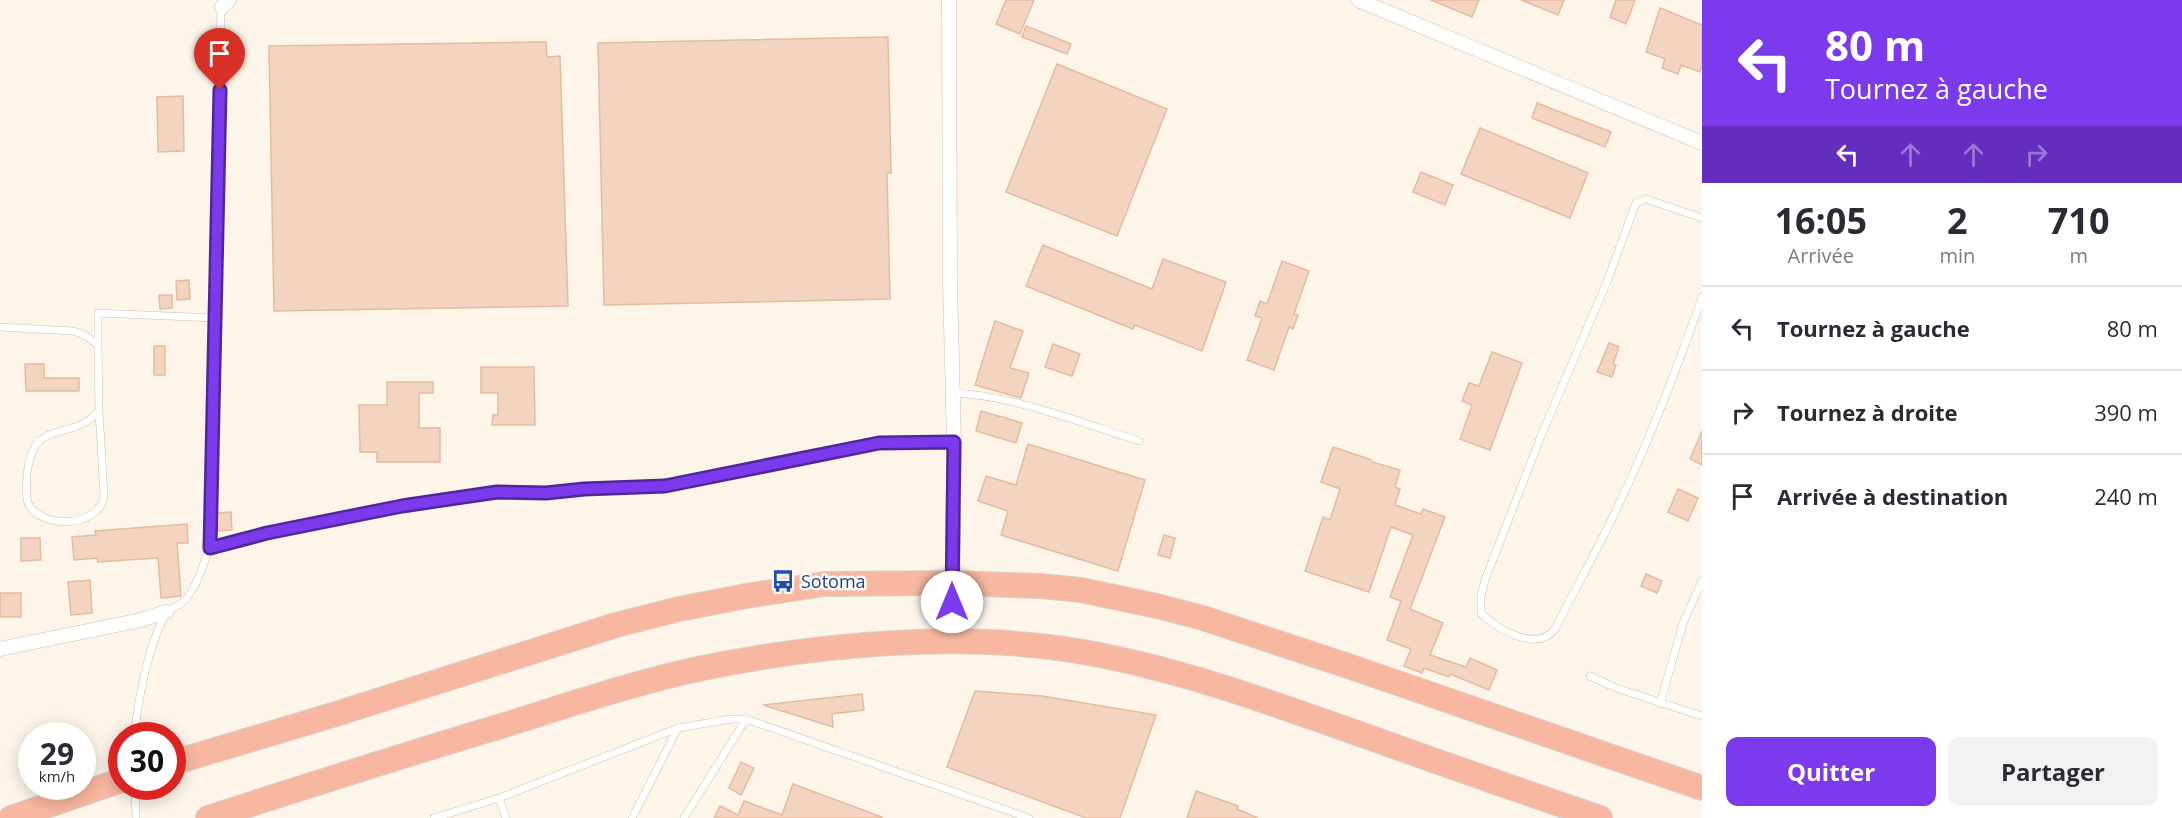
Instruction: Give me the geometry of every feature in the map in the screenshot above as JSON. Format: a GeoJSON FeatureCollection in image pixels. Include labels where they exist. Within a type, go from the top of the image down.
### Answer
{"type":"FeatureCollection","features":[{"type":"Feature","properties":{"kind":"highway"},"geometry":{"type":"LineString","coordinates":[[186,759],[616,625],[679,609],[824,584],[952,583],[1041,586],[1081,590],[1203,618],[1366,671],[1702,788]]}},
{"type":"Feature","properties":{"kind":"highway"},"geometry":{"type":"LineString","coordinates":[[208,818],[626,688],[692,671],[768,656],[809,651],[911,642],[952,641],[1038,645],[1088,652],[1190,676],[1600,818]]}},
{"type":"Feature","properties":{"kind":"highway"},"geometry":{"type":"LineString","coordinates":[[11,818],[108,788]]}},
{"type":"Feature","properties":{"kind":"street"},"geometry":{"type":"LineString","coordinates":[[949,0],[954,442],[952,641]]}},
{"type":"Feature","properties":{"kind":"street"},"geometry":{"type":"LineString","coordinates":[[1358,0],[1702,144]]}},
{"type":"Feature","properties":{"kind":"street"},"geometry":{"type":"LineString","coordinates":[[0,649],[141,620],[166,612]]}},
{"type":"Feature","properties":{"kind":"lane"},"geometry":{"type":"LineString","coordinates":[[137,722],[153,646],[166,612],[183,602],[210,548],[224,2]]}},
{"type":"Feature","properties":{"kind":"lane"},"geometry":{"type":"LineString","coordinates":[[1702,218],[1646,199],[1636,203],[1607,282],[1541,436],[1485,580],[1481,596],[1481,613],[1491,624],[1507,633],[1539,640],[1550,635],[1555,628],[1608,527],[1642,454],[1702,297]]}},
{"type":"Feature","properties":{"kind":"lane"},"geometry":{"type":"LineString","coordinates":[[99,411],[81,426],[42,439],[31,455],[28,461],[27,495],[32,508],[42,517],[50,520],[83,520],[92,517],[102,506],[104,495],[99,411],[98,314],[215,318]]}},
{"type":"Feature","properties":{"kind":"lane"},"geometry":{"type":"LineString","coordinates":[[0,327],[74,331],[98,345]]}},
{"type":"Feature","properties":{"kind":"lane"},"geometry":{"type":"LineString","coordinates":[[953,393],[982,396],[1022,405],[1139,441]]}},
{"type":"Feature","properties":{"kind":"lane"},"geometry":{"type":"LineString","coordinates":[[210,548],[278,530],[402,506],[487,494],[665,486],[879,443],[954,442]]}},
{"type":"Feature","properties":{"kind":"lane"},"geometry":{"type":"LineString","coordinates":[[1660,704],[1683,623],[1702,581]]}},
{"type":"Feature","properties":{"kind":"lane"},"geometry":{"type":"LineString","coordinates":[[1590,676],[1660,704],[1702,716]]}},
{"type":"Feature","properties":{"kind":"lane"},"geometry":{"type":"LineString","coordinates":[[434,818],[499,798],[678,728],[731,719],[746,719],[1029,818]]}},
{"type":"Feature","properties":{"kind":"lane"},"geometry":{"type":"LineString","coordinates":[[684,818],[746,719]]}},
{"type":"Feature","properties":{"kind":"lane"},"geometry":{"type":"LineString","coordinates":[[632,818],[678,728]]}},
{"type":"Feature","properties":{"kind":"lane"},"geometry":{"type":"LineString","coordinates":[[499,798],[506,818]]}},
{"type":"Feature","properties":{"kind":"lane"},"geometry":{"type":"LineString","coordinates":[[130,800],[136,818]]}},
{"type":"Feature","properties":{"kind":"building"},"geometry":{"type":"Polygon","coordinates":[[[1006,0],[1034,0],[1020,34],[996,24],[1006,0]]]}},
{"type":"Feature","properties":{"kind":"building"},"geometry":{"type":"Polygon","coordinates":[[[1431,0],[1479,0],[1472,17],[1431,0]]]}},
{"type":"Feature","properties":{"kind":"building"},"geometry":{"type":"Polygon","coordinates":[[[1521,0],[1564,0],[1558,15],[1521,0]]]}},
{"type":"Feature","properties":{"kind":"building"},"geometry":{"type":"Polygon","coordinates":[[[1616,0],[1635,0],[1626,24],[1610,17],[1616,0]]]}},
{"type":"Feature","properties":{"kind":"building"},"geometry":{"type":"Polygon","coordinates":[[[1660,8],[1702,25],[1700,72],[1681,65],[1678,74],[1662,68],[1665,59],[1646,52],[1660,8]]]}},
{"type":"Feature","properties":{"kind":"building"},"geometry":{"type":"Polygon","coordinates":[[[1026,26],[1071,44],[1067,54],[1022,37],[1026,26]]]}},
{"type":"Feature","properties":{"kind":"building"},"geometry":{"type":"Polygon","coordinates":[[[888,37],[891,173],[887,173],[890,299],[604,305],[598,43],[888,37]]]}},
{"type":"Feature","properties":{"kind":"building"},"geometry":{"type":"Polygon","coordinates":[[[546,42],[547,57],[560,56],[568,306],[274,311],[269,46],[546,42]]]}},
{"type":"Feature","properties":{"kind":"building"},"geometry":{"type":"Polygon","coordinates":[[[1057,64],[1167,109],[1117,236],[1006,192],[1057,64]]]}},
{"type":"Feature","properties":{"kind":"building"},"geometry":{"type":"Polygon","coordinates":[[[183,96],[184,151],[158,152],[157,97],[183,96]]]}},
{"type":"Feature","properties":{"kind":"building"},"geometry":{"type":"Polygon","coordinates":[[[1537,103],[1611,132],[1605,147],[1532,118],[1537,103]]]}},
{"type":"Feature","properties":{"kind":"building"},"geometry":{"type":"Polygon","coordinates":[[[1480,128],[1588,173],[1570,218],[1461,174],[1480,128]]]}},
{"type":"Feature","properties":{"kind":"building"},"geometry":{"type":"Polygon","coordinates":[[[1421,172],[1453,185],[1445,205],[1413,192],[1421,172]]]}},
{"type":"Feature","properties":{"kind":"building"},"geometry":{"type":"Polygon","coordinates":[[[1043,245],[1152,289],[1163,259],[1226,282],[1202,351],[1135,325],[1133,329],[1026,286],[1043,245]]]}},
{"type":"Feature","properties":{"kind":"building"},"geometry":{"type":"Polygon","coordinates":[[[1282,261],[1309,271],[1294,314],[1298,315],[1293,329],[1289,327],[1274,370],[1247,360],[1262,318],[1255,316],[1260,301],[1267,304],[1282,261]]]}},
{"type":"Feature","properties":{"kind":"building"},"geometry":{"type":"Polygon","coordinates":[[[189,280],[190,299],[177,300],[176,281],[189,280]]]}},
{"type":"Feature","properties":{"kind":"building"},"geometry":{"type":"Polygon","coordinates":[[[159,295],[172,295],[172,308],[160,309],[159,295]]]}},
{"type":"Feature","properties":{"kind":"building"},"geometry":{"type":"Polygon","coordinates":[[[995,321],[1023,331],[1010,368],[1029,373],[1021,398],[975,385],[995,321]]]}},
{"type":"Feature","properties":{"kind":"building"},"geometry":{"type":"Polygon","coordinates":[[[1609,343],[1619,347],[1613,364],[1616,365],[1612,377],[1597,372],[1609,343]]]}},
{"type":"Feature","properties":{"kind":"building"},"geometry":{"type":"Polygon","coordinates":[[[1053,344],[1080,354],[1072,376],[1045,367],[1053,344]]]}},
{"type":"Feature","properties":{"kind":"building"},"geometry":{"type":"Polygon","coordinates":[[[154,346],[165,346],[165,375],[154,375],[154,346]]]}},
{"type":"Feature","properties":{"kind":"building"},"geometry":{"type":"Polygon","coordinates":[[[1492,352],[1522,363],[1490,450],[1460,439],[1472,405],[1462,401],[1469,383],[1479,386],[1492,352]]]}},
{"type":"Feature","properties":{"kind":"building"},"geometry":{"type":"Polygon","coordinates":[[[25,364],[44,364],[44,378],[79,378],[79,391],[26,391],[25,364]]]}},
{"type":"Feature","properties":{"kind":"building"},"geometry":{"type":"Polygon","coordinates":[[[481,367],[534,367],[535,425],[492,425],[493,415],[498,415],[498,393],[481,393],[481,367]]]}},
{"type":"Feature","properties":{"kind":"building"},"geometry":{"type":"Polygon","coordinates":[[[387,382],[433,382],[433,393],[419,393],[419,428],[440,428],[440,462],[377,462],[377,452],[360,452],[359,405],[387,405],[387,382]]]}},
{"type":"Feature","properties":{"kind":"building"},"geometry":{"type":"Polygon","coordinates":[[[981,411],[1022,423],[1016,443],[976,431],[981,411]]]}},
{"type":"Feature","properties":{"kind":"building"},"geometry":{"type":"Polygon","coordinates":[[[1702,431],[1702,465],[1690,459],[1702,431]]]}},
{"type":"Feature","properties":{"kind":"building"},"geometry":{"type":"Polygon","coordinates":[[[1028,444],[1145,480],[1118,571],[1001,535],[1008,511],[978,501],[986,476],[1016,485],[1028,444]]]}},
{"type":"Feature","properties":{"kind":"building"},"geometry":{"type":"Polygon","coordinates":[[[1333,447],[1400,470],[1395,487],[1400,489],[1395,505],[1421,514],[1423,509],[1445,517],[1410,609],[1443,623],[1430,655],[1466,667],[1470,658],[1497,670],[1489,690],[1450,674],[1449,677],[1424,668],[1422,673],[1404,666],[1411,649],[1387,640],[1401,601],[1390,597],[1413,535],[1391,527],[1369,592],[1305,571],[1323,517],[1330,520],[1340,489],[1321,482],[1333,447]]]}},
{"type":"Feature","properties":{"kind":"building"},"geometry":{"type":"Polygon","coordinates":[[[1678,489],[1698,498],[1688,521],[1668,512],[1678,489]]]}},
{"type":"Feature","properties":{"kind":"building"},"geometry":{"type":"Polygon","coordinates":[[[231,512],[232,530],[218,531],[217,513],[231,512]]]}},
{"type":"Feature","properties":{"kind":"building"},"geometry":{"type":"Polygon","coordinates":[[[187,524],[188,543],[177,543],[181,596],[161,598],[158,558],[98,562],[97,558],[74,560],[72,537],[96,535],[95,531],[187,524]]]}},
{"type":"Feature","properties":{"kind":"building"},"geometry":{"type":"Polygon","coordinates":[[[1164,535],[1175,538],[1170,558],[1158,555],[1164,535]]]}},
{"type":"Feature","properties":{"kind":"building"},"geometry":{"type":"Polygon","coordinates":[[[21,538],[40,538],[41,560],[21,561],[21,538]]]}},
{"type":"Feature","properties":{"kind":"building"},"geometry":{"type":"Polygon","coordinates":[[[1646,574],[1662,581],[1657,593],[1641,586],[1646,574]]]}},
{"type":"Feature","properties":{"kind":"building"},"geometry":{"type":"Polygon","coordinates":[[[90,580],[92,613],[71,615],[68,582],[90,580]]]}},
{"type":"Feature","properties":{"kind":"building"},"geometry":{"type":"Polygon","coordinates":[[[0,593],[21,593],[21,617],[0,617],[0,593]]]}},
{"type":"Feature","properties":{"kind":"building"},"geometry":{"type":"Polygon","coordinates":[[[975,691],[1042,696],[1156,715],[1120,818],[1086,818],[947,767],[975,691]]]}},
{"type":"Feature","properties":{"kind":"building"},"geometry":{"type":"Polygon","coordinates":[[[862,694],[864,710],[832,714],[833,727],[763,705],[862,694]]]}},
{"type":"Feature","properties":{"kind":"building"},"geometry":{"type":"Polygon","coordinates":[[[741,762],[754,768],[741,795],[729,788],[741,762]]]}},
{"type":"Feature","properties":{"kind":"building"},"geometry":{"type":"Polygon","coordinates":[[[793,784],[882,817],[714,818],[720,806],[738,815],[744,801],[782,815],[793,784]]]}},
{"type":"Feature","properties":{"kind":"building"},"geometry":{"type":"Polygon","coordinates":[[[1196,791],[1238,806],[1237,809],[1258,818],[1187,818],[1196,791]]]}},
{"type":"Feature","properties":{"kind":"place","name":"Sotoma"},"geometry":{"type":"Point","coordinates":[783,581]}},
{"type":"Feature","properties":{"kind":"route"},"geometry":{"type":"LineString","coordinates":[[220,90],[210,548],[267,533],[402,506],[497,492],[546,493],[665,486],[879,443],[954,442],[952,602]]}}]}
